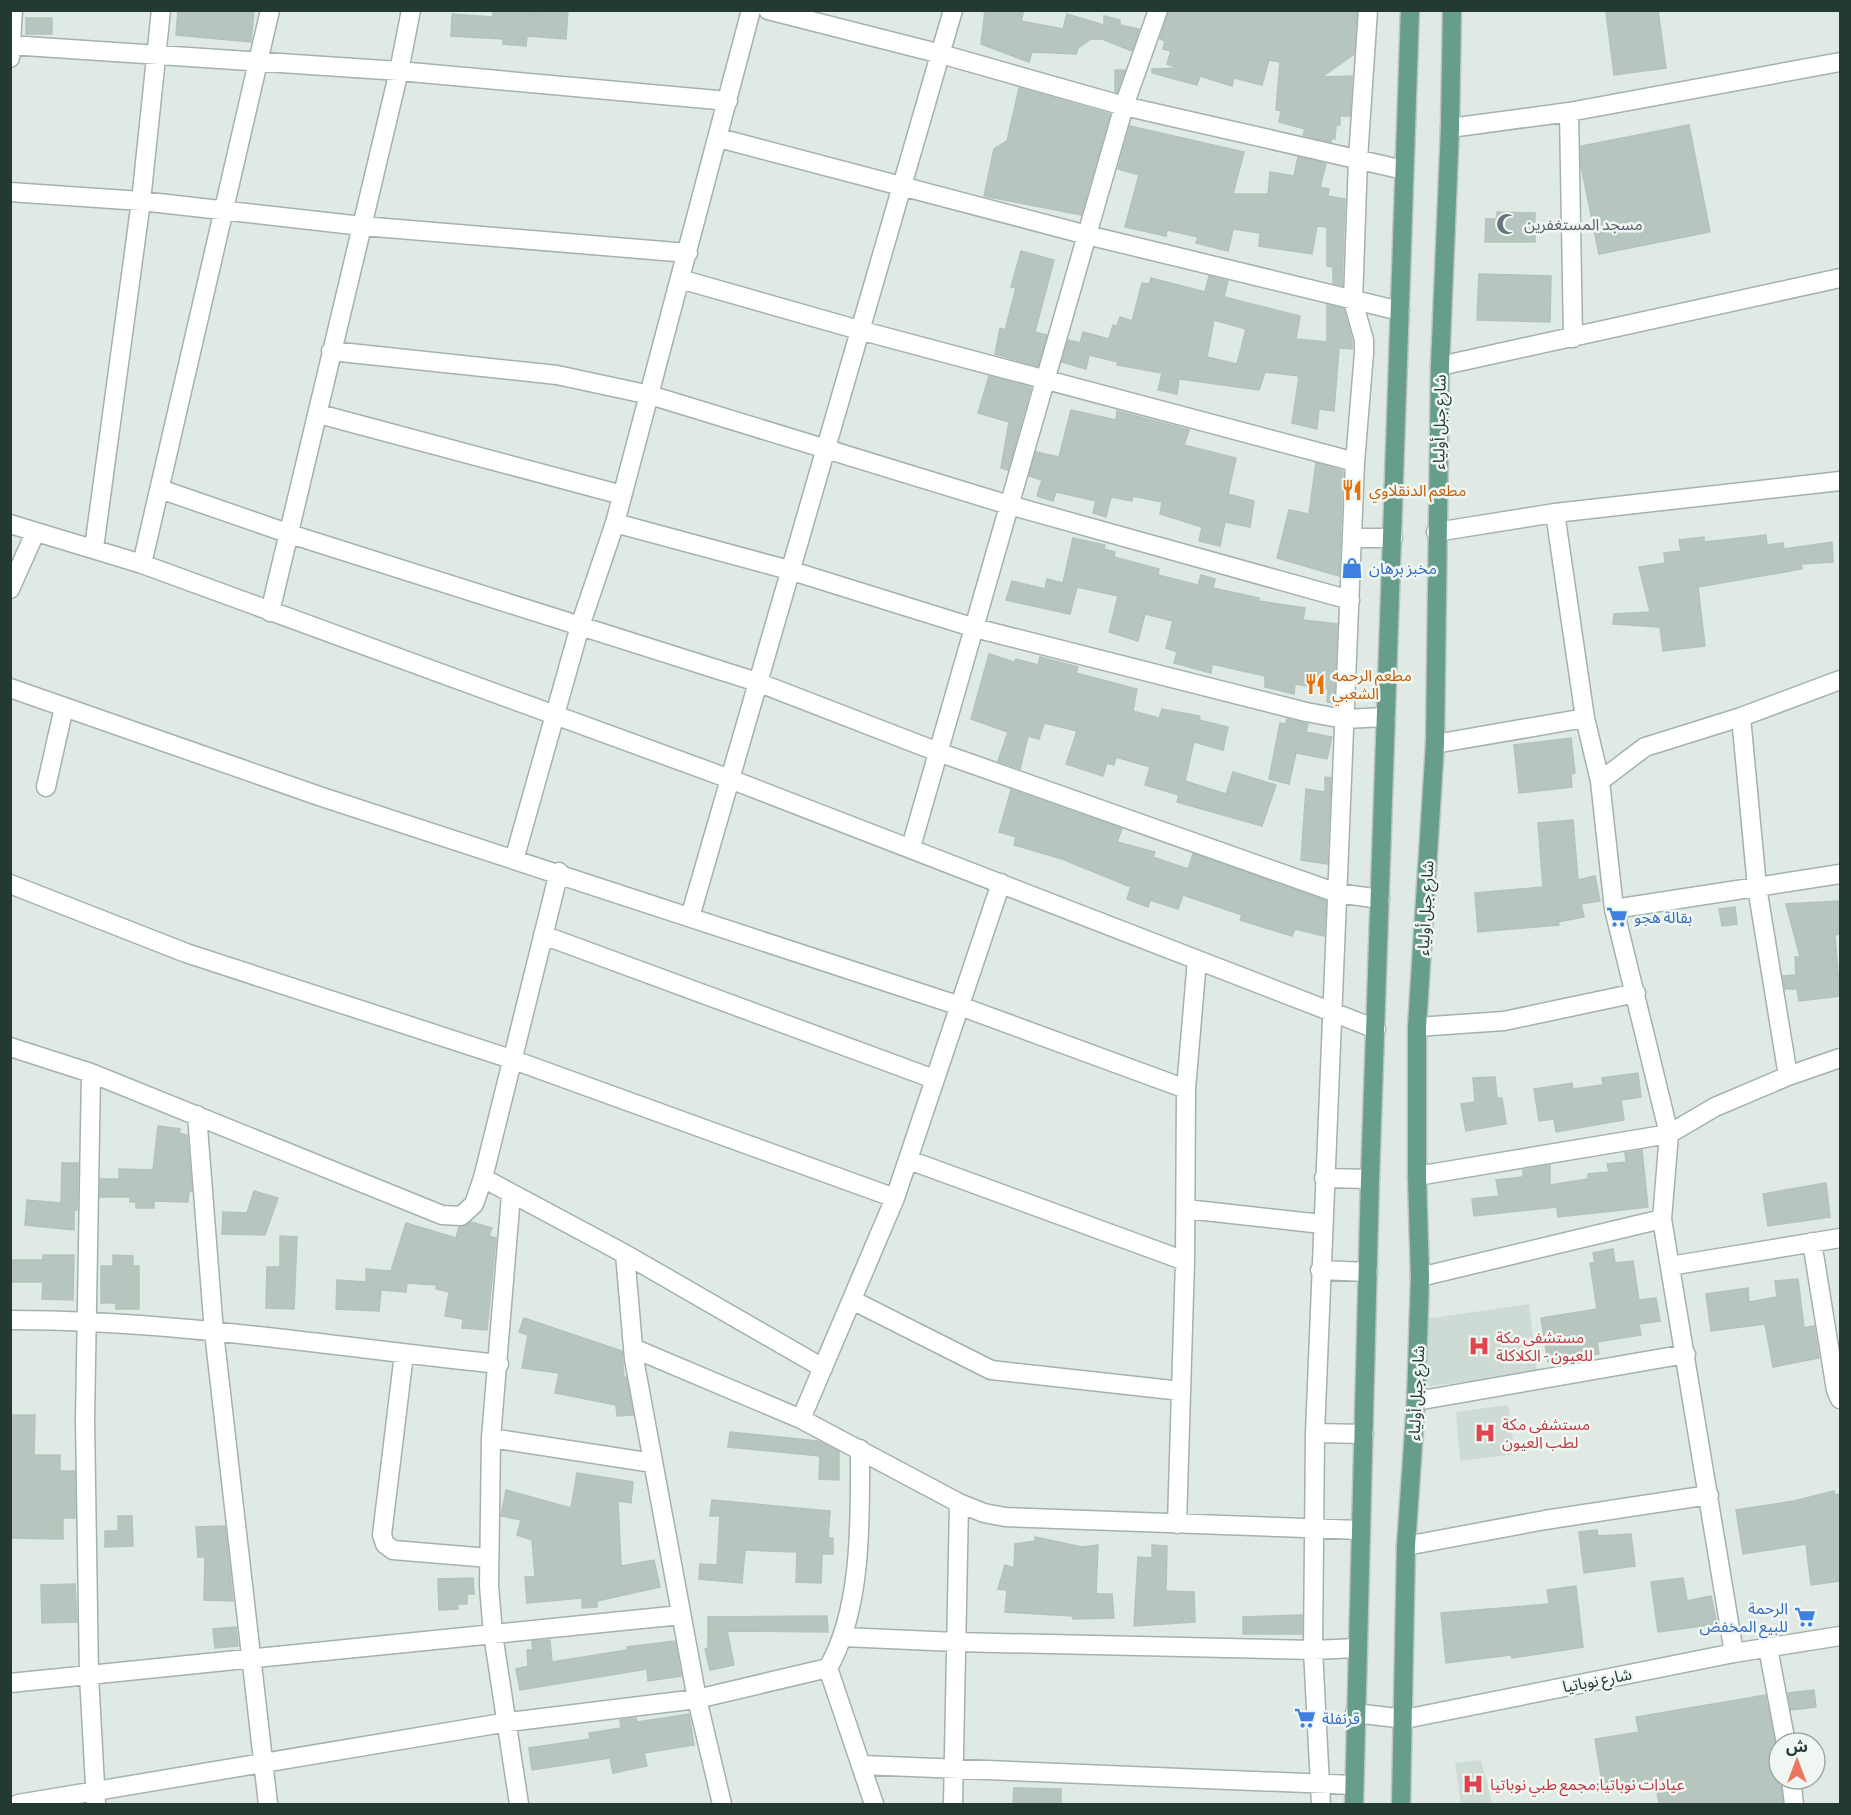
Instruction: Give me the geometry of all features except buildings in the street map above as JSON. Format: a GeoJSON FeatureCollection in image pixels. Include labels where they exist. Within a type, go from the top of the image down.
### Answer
{"type":"FeatureCollection","features":[{"type":"Feature","properties":{"kind":"main road"},"geometry":{"type":"LineString","coordinates":[[1354,1804],[1370,1179],[1410,10]]}},
{"type":"Feature","properties":{"kind":"main road","name":"شارع جبل أولياء"},"geometry":{"type":"LineString","coordinates":[[1401,1804],[1406,1546],[1416,1401],[1420,1277],[1417,1176],[1418,1028],[1435,744],[1436,532],[1452,10]]}},
{"type":"Feature","properties":{"kind":"street"},"geometry":{"type":"LineString","coordinates":[[13,10],[11,49],[158,55],[399,71],[728,101]]}},
{"type":"Feature","properties":{"kind":"street"},"geometry":{"type":"LineString","coordinates":[[94,548],[141,201],[161,10]]}},
{"type":"Feature","properties":{"kind":"street"},"geometry":{"type":"LineString","coordinates":[[142,564],[270,10]]}},
{"type":"Feature","properties":{"kind":"street"},"geometry":{"type":"LineString","coordinates":[[270,612],[319,414],[331,351],[399,71],[411,10]]}},
{"type":"Feature","properties":{"kind":"street"},"geometry":{"type":"LineString","coordinates":[[514,860],[580,626],[615,523],[719,138],[751,10]]}},
{"type":"Feature","properties":{"kind":"street"},"geometry":{"type":"LineString","coordinates":[[768,10],[941,54],[1124,106],[1404,170]]}},
{"type":"Feature","properties":{"kind":"street"},"geometry":{"type":"LineString","coordinates":[[690,917],[953,10]]}},
{"type":"Feature","properties":{"kind":"street"},"geometry":{"type":"LineString","coordinates":[[911,847],[1124,106],[1158,10]]}},
{"type":"Feature","properties":{"kind":"street"},"geometry":{"type":"LineString","coordinates":[[1321,1804],[1312,1650],[1315,1433],[1355,462],[1364,340],[1353,301],[1358,159],[1368,10]]}},
{"type":"Feature","properties":{"kind":"street"},"geometry":{"type":"LineString","coordinates":[[1450,128],[1569,112],[1840,62]]}},
{"type":"Feature","properties":{"kind":"street"},"geometry":{"type":"LineString","coordinates":[[1569,112],[1573,338]]}},
{"type":"Feature","properties":{"kind":"street"},"geometry":{"type":"LineString","coordinates":[[719,138],[1087,235],[1353,301],[1400,310]]}},
{"type":"Feature","properties":{"kind":"street"},"geometry":{"type":"LineString","coordinates":[[10,192],[141,201],[362,226],[688,253]]}},
{"type":"Feature","properties":{"kind":"street"},"geometry":{"type":"LineString","coordinates":[[1440,366],[1840,278]]}},
{"type":"Feature","properties":{"kind":"street"},"geometry":{"type":"LineString","coordinates":[[680,279],[859,330],[1355,462]]}},
{"type":"Feature","properties":{"kind":"street"},"geometry":{"type":"LineString","coordinates":[[331,351],[557,375],[650,395],[826,451],[1009,505],[1350,600]]}},
{"type":"Feature","properties":{"kind":"street"},"geometry":{"type":"LineString","coordinates":[[319,414],[622,495]]}},
{"type":"Feature","properties":{"kind":"street"},"geometry":{"type":"LineString","coordinates":[[1436,532],[1555,513],[1840,481]]}},
{"type":"Feature","properties":{"kind":"street"},"geometry":{"type":"LineString","coordinates":[[160,489],[290,534],[757,682],[938,752],[1337,893],[1380,899]]}},
{"type":"Feature","properties":{"kind":"street"},"geometry":{"type":"LineString","coordinates":[[1555,513],[1585,718],[1600,781],[1614,909],[1669,1134],[1662,1219],[1734,1653]]}},
{"type":"Feature","properties":{"kind":"street"},"geometry":{"type":"LineString","coordinates":[[615,523],[789,570],[975,628],[1306,712],[1344,719],[1386,717]]}},
{"type":"Feature","properties":{"kind":"street"},"geometry":{"type":"LineString","coordinates":[[10,524],[142,564],[555,717],[730,779],[911,847],[1376,1029]]}},
{"type":"Feature","properties":{"kind":"street"},"geometry":{"type":"LineString","coordinates":[[10,588],[35,533]]}},
{"type":"Feature","properties":{"kind":"street"},"geometry":{"type":"LineString","coordinates":[[1352,538],[1393,538]]}},
{"type":"Feature","properties":{"kind":"street"},"geometry":{"type":"LineString","coordinates":[[1600,781],[1645,747],[1741,717],[1840,680]]}},
{"type":"Feature","properties":{"kind":"street"},"geometry":{"type":"LineString","coordinates":[[10,688],[514,860],[559,872],[960,1006],[1186,1089]]}},
{"type":"Feature","properties":{"kind":"street"},"geometry":{"type":"LineString","coordinates":[[46,787],[64,707]]}},
{"type":"Feature","properties":{"kind":"street"},"geometry":{"type":"LineString","coordinates":[[1741,717],[1757,887],[1788,1076]]}},
{"type":"Feature","properties":{"kind":"street"},"geometry":{"type":"LineString","coordinates":[[1435,744],[1585,718]]}},
{"type":"Feature","properties":{"kind":"street"},"geometry":{"type":"LineString","coordinates":[[10,1047],[91,1073],[442,1215],[461,1216],[474,1204],[483,1178],[559,872]]}},
{"type":"Feature","properties":{"kind":"street"},"geometry":{"type":"LineString","coordinates":[[1614,909],[1840,874]]}},
{"type":"Feature","properties":{"kind":"street"},"geometry":{"type":"LineString","coordinates":[[801,1419],[895,1198],[1001,883]]}},
{"type":"Feature","properties":{"kind":"street"},"geometry":{"type":"LineString","coordinates":[[10,884],[186,952],[511,1059],[895,1198]]}},
{"type":"Feature","properties":{"kind":"street"},"geometry":{"type":"LineString","coordinates":[[543,935],[934,1079]]}},
{"type":"Feature","properties":{"kind":"street"},"geometry":{"type":"LineString","coordinates":[[1177,1524],[1185,1261],[1186,1089],[1197,960]]}},
{"type":"Feature","properties":{"kind":"street"},"geometry":{"type":"LineString","coordinates":[[1418,1028],[1504,1021],[1636,993]]}},
{"type":"Feature","properties":{"kind":"street"},"geometry":{"type":"LineString","coordinates":[[1417,1176],[1669,1134],[1715,1107],[1788,1076],[1840,1058]]}},
{"type":"Feature","properties":{"kind":"street"},"geometry":{"type":"LineString","coordinates":[[91,1073],[86,1320],[89,1676],[96,1798]]}},
{"type":"Feature","properties":{"kind":"street"},"geometry":{"type":"LineString","coordinates":[[197,1115],[214,1332],[268,1804]]}},
{"type":"Feature","properties":{"kind":"street"},"geometry":{"type":"LineString","coordinates":[[909,1160],[1185,1261]]}},
{"type":"Feature","properties":{"kind":"street"},"geometry":{"type":"LineString","coordinates":[[483,1178],[625,1254],[823,1368]]}},
{"type":"Feature","properties":{"kind":"street"},"geometry":{"type":"LineString","coordinates":[[1324,1178],[1370,1179]]}},
{"type":"Feature","properties":{"kind":"street"},"geometry":{"type":"LineString","coordinates":[[511,1195],[499,1364],[491,1438],[489,1558],[493,1634],[519,1804]]}},
{"type":"Feature","properties":{"kind":"street"},"geometry":{"type":"LineString","coordinates":[[1186,1209],[1322,1224]]}},
{"type":"Feature","properties":{"kind":"street"},"geometry":{"type":"LineString","coordinates":[[1420,1277],[1662,1219]]}},
{"type":"Feature","properties":{"kind":"street"},"geometry":{"type":"LineString","coordinates":[[1670,1266],[1840,1238]]}},
{"type":"Feature","properties":{"kind":"street"},"geometry":{"type":"LineString","coordinates":[[1812,1242],[1836,1390],[1840,1399]]}},
{"type":"Feature","properties":{"kind":"street"},"geometry":{"type":"LineString","coordinates":[[625,1254],[633,1348],[653,1463],[697,1699],[722,1804]]}},
{"type":"Feature","properties":{"kind":"street"},"geometry":{"type":"LineString","coordinates":[[1320,1270],[1368,1272]]}},
{"type":"Feature","properties":{"kind":"street"},"geometry":{"type":"LineString","coordinates":[[852,1300],[991,1370],[1181,1391]]}},
{"type":"Feature","properties":{"kind":"street"},"geometry":{"type":"LineString","coordinates":[[10,1320],[86,1320],[499,1364]]}},
{"type":"Feature","properties":{"kind":"street"},"geometry":{"type":"LineString","coordinates":[[633,1348],[801,1419],[959,1503],[984,1513],[1005,1517],[1360,1530]]}},
{"type":"Feature","properties":{"kind":"street"},"geometry":{"type":"LineString","coordinates":[[404,1354],[382,1535],[385,1544],[393,1550],[489,1558]]}},
{"type":"Feature","properties":{"kind":"street"},"geometry":{"type":"LineString","coordinates":[[1416,1401],[1686,1354]]}},
{"type":"Feature","properties":{"kind":"street"},"geometry":{"type":"LineString","coordinates":[[1315,1433],[1364,1434]]}},
{"type":"Feature","properties":{"kind":"street"},"geometry":{"type":"LineString","coordinates":[[491,1438],[653,1463]]}},
{"type":"Feature","properties":{"kind":"street"},"geometry":{"type":"LineString","coordinates":[[860,1449],[860,1526],[843,1637],[828,1668],[874,1804]]}},
{"type":"Feature","properties":{"kind":"street"},"geometry":{"type":"LineString","coordinates":[[1406,1546],[1545,1520],[1709,1495]]}},
{"type":"Feature","properties":{"kind":"street"},"geometry":{"type":"LineString","coordinates":[[953,1804],[959,1503]]}},
{"type":"Feature","properties":{"kind":"street"},"geometry":{"type":"LineString","coordinates":[[10,1683],[681,1615]]}},
{"type":"Feature","properties":{"kind":"street","name":"شارع نوباتيا"},"geometry":{"type":"LineString","coordinates":[[1355,1713],[1404,1719],[1734,1653],[1840,1636]]}},
{"type":"Feature","properties":{"kind":"street"},"geometry":{"type":"LineString","coordinates":[[843,1637],[956,1642],[1312,1650],[1357,1648]]}},
{"type":"Feature","properties":{"kind":"street"},"geometry":{"type":"LineString","coordinates":[[1768,1648],[1784,1731]]}},
{"type":"Feature","properties":{"kind":"street"},"geometry":{"type":"LineString","coordinates":[[18,1804],[96,1798],[262,1764],[508,1722],[697,1699],[828,1668]]}},
{"type":"Feature","properties":{"kind":"street"},"geometry":{"type":"LineString","coordinates":[[862,1765],[1354,1785]]}},
{"type":"Feature","properties":{"kind":"shaded area","name":"مستشفى مكة للعيون - الكلاكلة"},"geometry":{"type":"Polygon","coordinates":[[[1529,1304],[1537,1373],[1422,1387],[1425,1319],[1529,1304]]]}},
{"type":"Feature","properties":{"kind":"shaded area","name":"مستشفى مكة لطب العيون"},"geometry":{"type":"Polygon","coordinates":[[[1508,1405],[1515,1454],[1460,1461],[1456,1412],[1508,1405]]]}},
{"type":"Feature","properties":{"kind":"shaded area","name":"عيادات نوباتيا;مجمع طبي نوباتيا"},"geometry":{"type":"Polygon","coordinates":[[[1481,1760],[1492,1804],[1461,1804],[1455,1763],[1481,1760]]]}},
{"type":"Feature","properties":{"kind":"place","name":"مسجد المستغفرين"},"geometry":{"type":"Point","coordinates":[1507,224]}},
{"type":"Feature","properties":{"kind":"place","name":"مطعم الدنقلاوي"},"geometry":{"type":"Point","coordinates":[1352,490]}},
{"type":"Feature","properties":{"kind":"place","name":"مخبز برهان"},"geometry":{"type":"Point","coordinates":[1352,568]}},
{"type":"Feature","properties":{"kind":"place","name":"مطعم الرحمه الشعبي"},"geometry":{"type":"Point","coordinates":[1315,684]}},
{"type":"Feature","properties":{"kind":"place","name":"بقالة هجو"},"geometry":{"type":"Point","coordinates":[1617,917]}},
{"type":"Feature","properties":{"kind":"place","name":"مستشفى مكة للعيون - الكلاكلة"},"geometry":{"type":"Point","coordinates":[1479,1346]}},
{"type":"Feature","properties":{"kind":"place","name":"مستشفى مكة لطب العيون"},"geometry":{"type":"Point","coordinates":[1485,1433]}},
{"type":"Feature","properties":{"kind":"place","name":"الرحمة للبيع المخفض"},"geometry":{"type":"Point","coordinates":[1805,1617]}},
{"type":"Feature","properties":{"kind":"place","name":"قرنفلة"},"geometry":{"type":"Point","coordinates":[1305,1718]}},
{"type":"Feature","properties":{"kind":"place","name":"عيادات نوباتيا;مجمع طبي نوباتيا"},"geometry":{"type":"Point","coordinates":[1473,1784]}}]}
